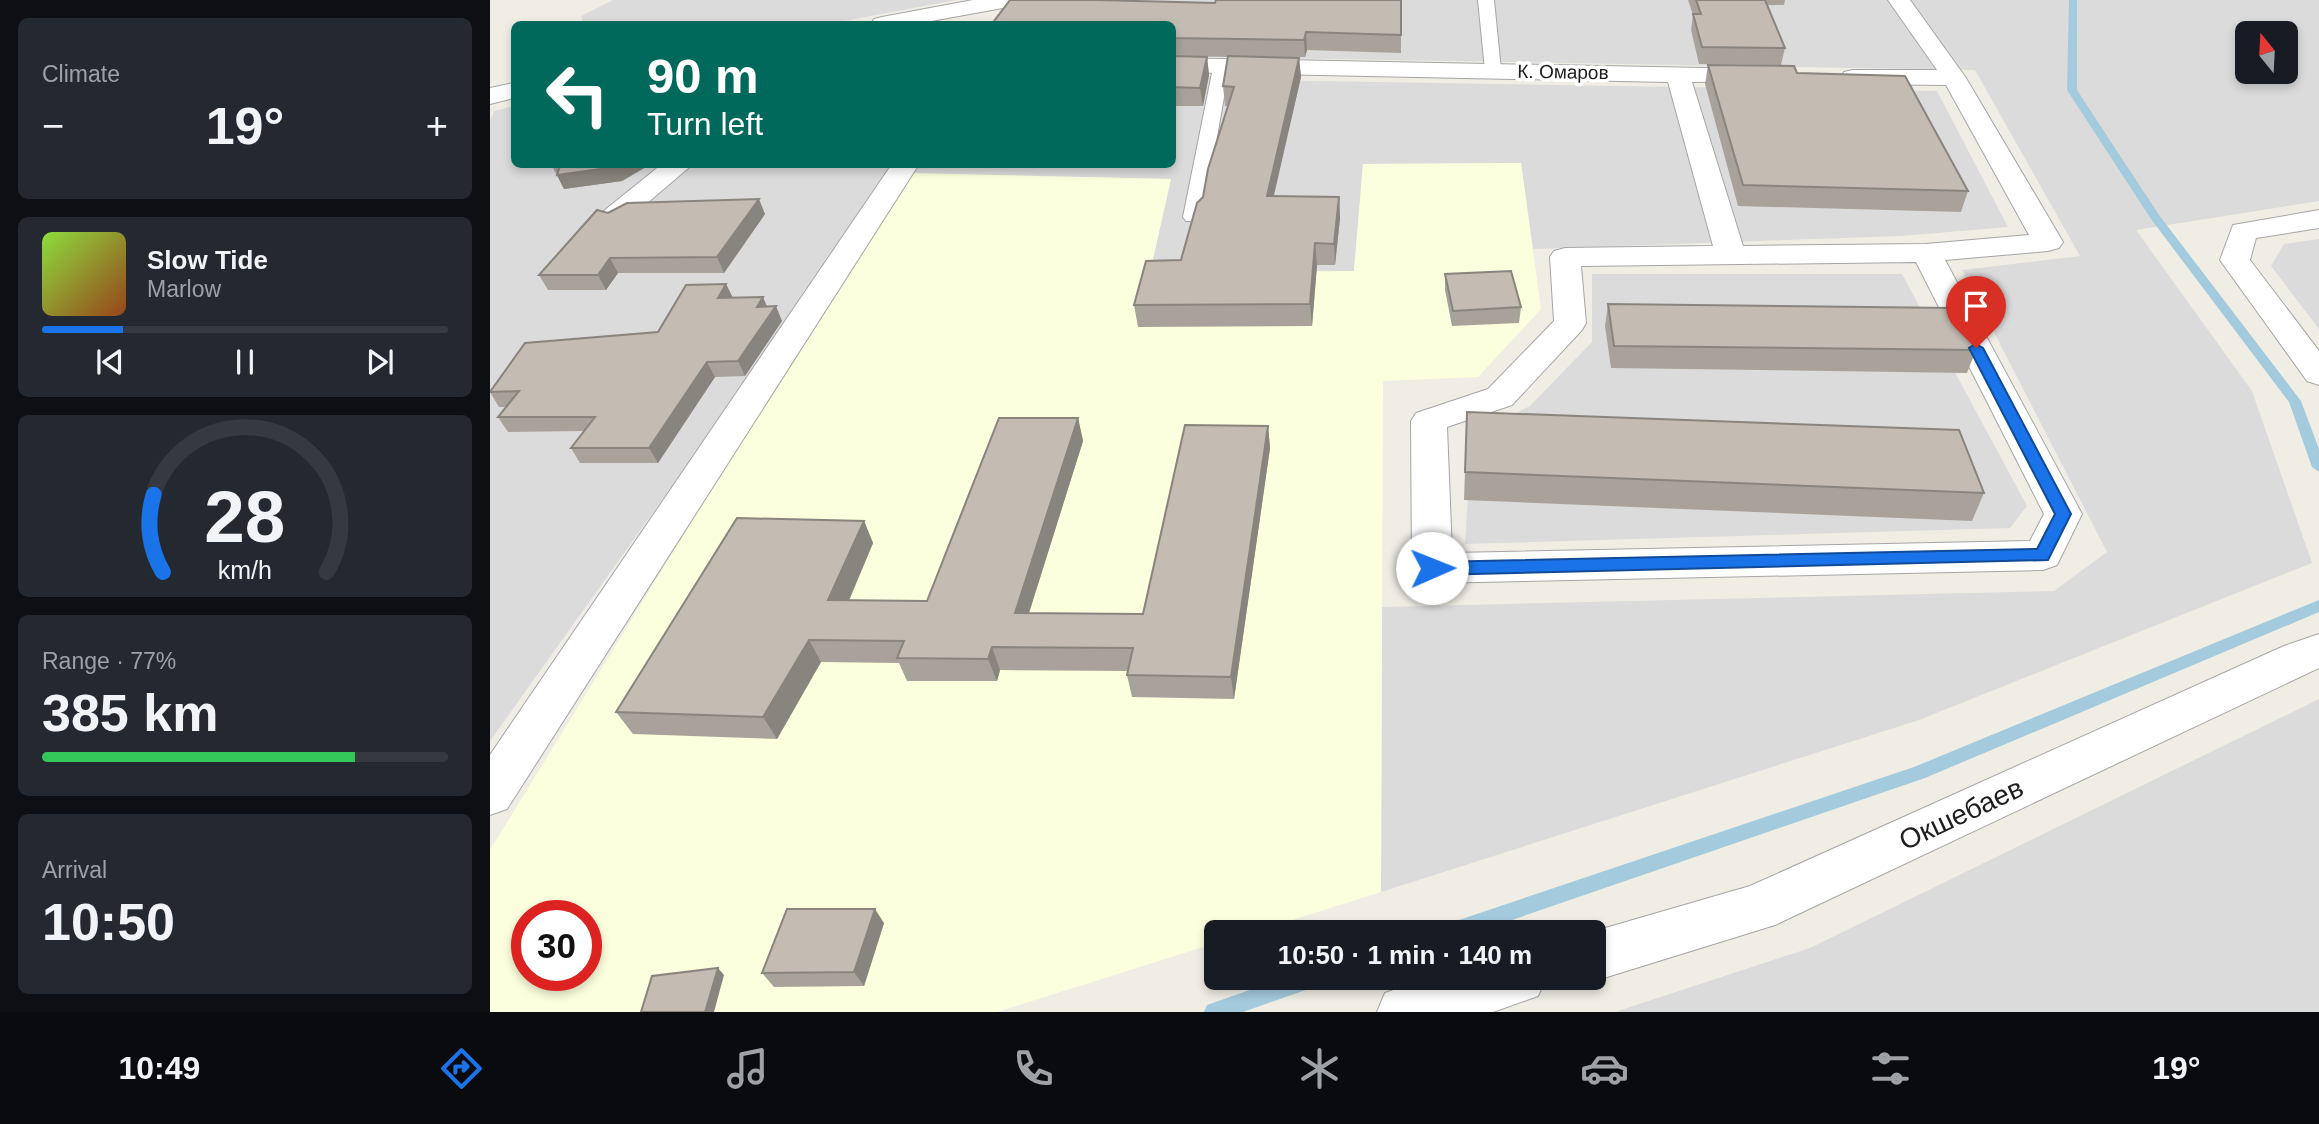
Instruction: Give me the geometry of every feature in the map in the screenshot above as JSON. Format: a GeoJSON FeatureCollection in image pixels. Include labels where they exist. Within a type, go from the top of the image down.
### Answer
{"type":"FeatureCollection","features":[{"type":"Feature","properties":{"kind":"street"},"geometry":{"type":"LineString","coordinates":[[905,21],[1008,0]]}},
{"type":"Feature","properties":{"kind":"street"},"geometry":{"type":"LineString","coordinates":[[1899,0],[1954,78],[2048,242],[1926,253],[1565,257],[1570,323],[1500,397],[1429,421],[1432,568],[2043,555],[2063,514],[1926,253]]}},
{"type":"Feature","properties":{"kind":"street","name":"К. Омаров"},"geometry":{"type":"LineString","coordinates":[[1176,65],[1775,76]]}},
{"type":"Feature","properties":{"kind":"street"},"geometry":{"type":"LineString","coordinates":[[1678,75],[1730,254]]}},
{"type":"Feature","properties":{"kind":"street"},"geometry":{"type":"LineString","coordinates":[[1830,77],[1954,78]]}},
{"type":"Feature","properties":{"kind":"street"},"geometry":{"type":"LineString","coordinates":[[490,96],[511,92]]}},
{"type":"Feature","properties":{"kind":"street"},"geometry":{"type":"LineString","coordinates":[[615,216],[675,168]]}},
{"type":"Feature","properties":{"kind":"street"},"geometry":{"type":"LineString","coordinates":[[490,794],[903,168]]}},
{"type":"Feature","properties":{"kind":"street"},"geometry":{"type":"LineString","coordinates":[[2319,219],[2243,231],[2235,260],[2319,374]]}},
{"type":"Feature","properties":{"kind":"street","name":"Окшебаев"},"geometry":{"type":"LineString","coordinates":[[1606,952],[1757,908],[2319,651]]}},
{"type":"Feature","properties":{"kind":"street"},"geometry":{"type":"LineString","coordinates":[[1404,1012],[1478,990]]}},
{"type":"Feature","properties":{"kind":"lane"},"geometry":{"type":"LineString","coordinates":[[1486,0],[1493,70]]}},
{"type":"Feature","properties":{"kind":"lane"},"geometry":{"type":"LineString","coordinates":[[1193,217],[1221,68]]}},
{"type":"Feature","properties":{"kind":"shaded area"},"geometry":{"type":"Polygon","coordinates":[[[613,0],[956,0],[843,21],[582,21],[581,16],[613,0]]]}},
{"type":"Feature","properties":{"kind":"shaded area"},"geometry":{"type":"Polygon","coordinates":[[[1046,0],[2319,0],[2319,201],[2136,230],[2252,391],[2312,563],[1919,720],[1381,892],[1382,607],[2054,591],[2107,552],[1962,270],[2080,256],[1975,70],[1214,57],[1176,54],[1176,21],[992,21],[1001,9],[1046,0]]]}},
{"type":"Feature","properties":{"kind":"shaded area"},"geometry":{"type":"Polygon","coordinates":[[[1176,73],[1249,80],[1937,91],[2008,227],[1901,236],[1533,249],[1521,163],[1363,164],[1354,271],[1150,272],[1171,179],[906,173],[909,168],[1176,168],[1176,73]]]}},
{"type":"Feature","properties":{"kind":"shaded area"},"geometry":{"type":"Polygon","coordinates":[[[511,107],[511,168],[899,168],[490,741],[490,122],[494,111],[511,107]]]}},
{"type":"Feature","properties":{"kind":"shaded area"},"geometry":{"type":"Polygon","coordinates":[[[1521,163],[1541,309],[1478,377],[1383,381],[1381,892],[1292,920],[1204,920],[1204,947],[997,1012],[490,1012],[490,850],[906,173],[1171,179],[1150,272],[1354,271],[1363,164],[1521,163]]]}},
{"type":"Feature","properties":{"kind":"shaded area"},"geometry":{"type":"Polygon","coordinates":[[[2319,239],[2319,329],[2271,266],[2284,244],[2319,239]]]}},
{"type":"Feature","properties":{"kind":"shaded area"},"geometry":{"type":"Polygon","coordinates":[[[1592,274],[1902,274],[2027,506],[2010,528],[1465,544],[1472,435],[1530,406],[1592,342],[1592,274]]]}},
{"type":"Feature","properties":{"kind":"shaded area"},"geometry":{"type":"Polygon","coordinates":[[[2319,699],[2319,1012],[1615,1012],[1810,948],[2319,699]]]}},
{"type":"Feature","properties":{"kind":"building"},"geometry":{"type":"Polygon","coordinates":[[[1010,0],[1215,3],[1216,0],[1401,0],[1401,35],[1306,32],[1304,40],[1176,38],[1176,21],[994,21],[1010,0]]]}},
{"type":"Feature","properties":{"kind":"building"},"geometry":{"type":"Polygon","coordinates":[[[1696,0],[1765,0],[1785,48],[1702,47],[1693,14],[1701,14],[1696,0]]]}},
{"type":"Feature","properties":{"kind":"building"},"geometry":{"type":"Polygon","coordinates":[[[1176,56],[1207,57],[1200,88],[1176,87],[1176,56]]]}},
{"type":"Feature","properties":{"kind":"building"},"geometry":{"type":"Polygon","coordinates":[[[1228,56],[1299,58],[1267,196],[1339,197],[1334,244],[1315,243],[1310,304],[1134,305],[1146,261],[1181,260],[1197,203],[1203,197],[1208,169],[1234,87],[1223,86],[1228,56]]]}},
{"type":"Feature","properties":{"kind":"building"},"geometry":{"type":"Polygon","coordinates":[[[1708,65],[1794,66],[1797,73],[1905,76],[1968,191],[1743,185],[1708,65]]]}},
{"type":"Feature","properties":{"kind":"building"},"geometry":{"type":"Polygon","coordinates":[[[559,168],[608,168],[557,175],[559,168]]]}},
{"type":"Feature","properties":{"kind":"building"},"geometry":{"type":"Polygon","coordinates":[[[759,199],[717,257],[610,258],[598,275],[539,275],[597,210],[608,213],[627,203],[759,199]]]}},
{"type":"Feature","properties":{"kind":"building"},"geometry":{"type":"Polygon","coordinates":[[[1511,271],[1521,307],[1453,311],[1445,274],[1511,271]]]}},
{"type":"Feature","properties":{"kind":"building"},"geometry":{"type":"Polygon","coordinates":[[[726,284],[718,298],[763,297],[757,307],[776,306],[738,361],[707,362],[649,448],[571,448],[595,417],[498,417],[519,391],[490,392],[525,343],[658,332],[686,285],[726,284]]]}},
{"type":"Feature","properties":{"kind":"building"},"geometry":{"type":"Polygon","coordinates":[[[1608,304],[1954,308],[1976,350],[1614,346],[1608,304]]]}},
{"type":"Feature","properties":{"kind":"building"},"geometry":{"type":"Polygon","coordinates":[[[1467,412],[1959,430],[1984,493],[1465,472],[1467,412]]]}},
{"type":"Feature","properties":{"kind":"building"},"geometry":{"type":"Polygon","coordinates":[[[999,418],[1078,418],[1015,613],[1143,614],[1185,425],[1268,426],[1231,677],[1127,675],[1133,648],[992,647],[988,659],[897,658],[904,641],[809,640],[763,717],[616,712],[737,518],[864,521],[828,600],[927,601],[999,418]]]}},
{"type":"Feature","properties":{"kind":"building"},"geometry":{"type":"Polygon","coordinates":[[[787,909],[875,909],[854,972],[762,973],[787,909]]]}},
{"type":"Feature","properties":{"kind":"building"},"geometry":{"type":"Polygon","coordinates":[[[718,968],[705,1012],[641,1012],[652,976],[718,968]]]}},
{"type":"Feature","properties":{"kind":"waterway"},"geometry":{"type":"LineString","coordinates":[[2073,0],[2072,90],[2155,217],[2295,401],[2319,467]]}},
{"type":"Feature","properties":{"kind":"waterway"},"geometry":{"type":"LineString","coordinates":[[1485,920],[1919,773],[2319,606]]}},
{"type":"Feature","properties":{"kind":"waterway"},"geometry":{"type":"LineString","coordinates":[[1214,1012],[1278,990]]}},
{"type":"Feature","properties":{"kind":"route"},"geometry":{"type":"LineString","coordinates":[[1432,568],[2043,555],[2063,514],[1976,348]]}}]}
